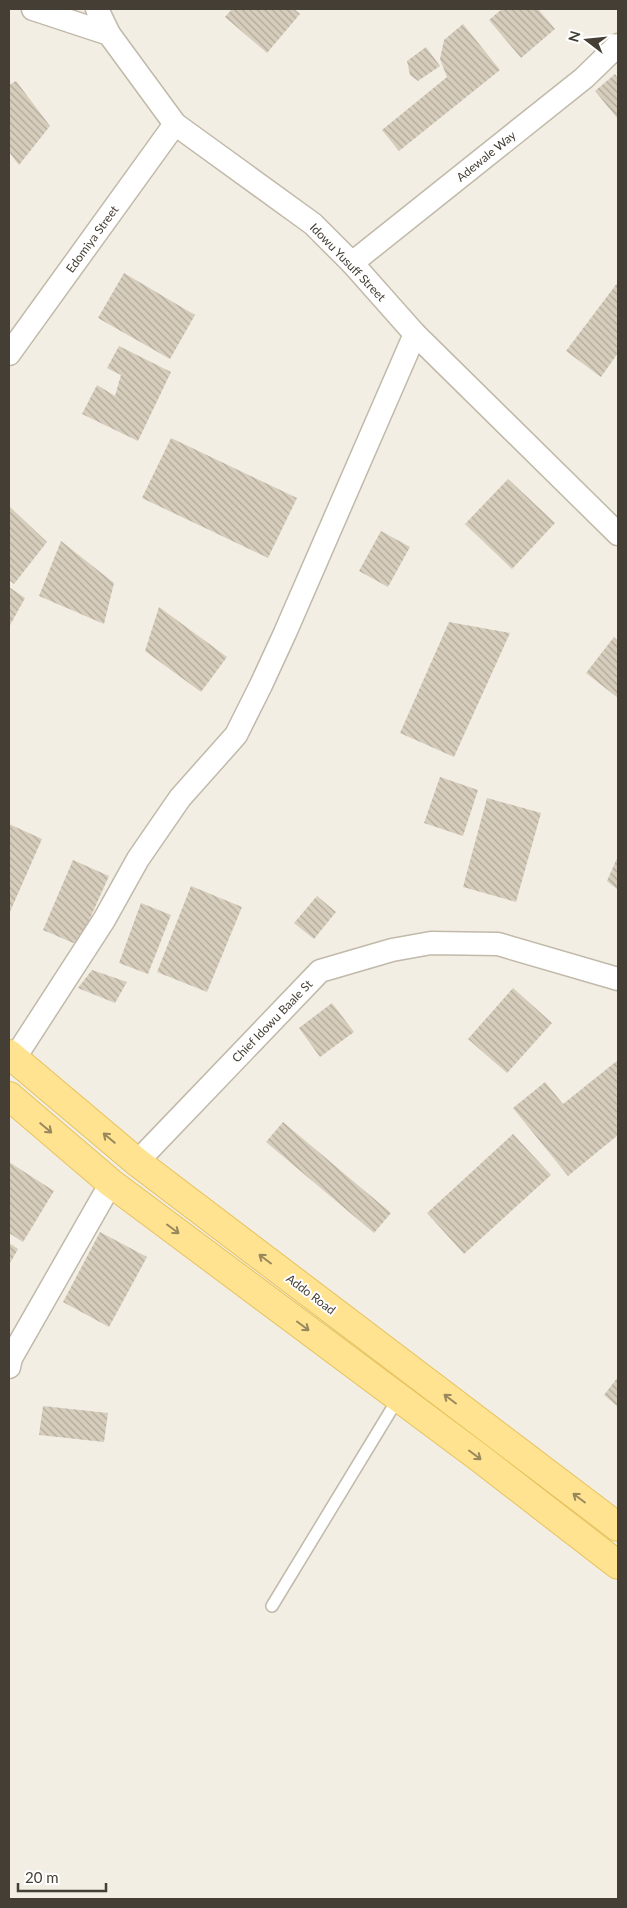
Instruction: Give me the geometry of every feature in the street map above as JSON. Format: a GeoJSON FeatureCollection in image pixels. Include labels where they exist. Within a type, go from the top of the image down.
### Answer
{"type":"FeatureCollection","features":[{"type":"Feature","properties":{"kind":"main road","name":"Addo Road"},"geometry":{"type":"LineString","coordinates":[[12,1057],[137,1162],[618,1527]]}},
{"type":"Feature","properties":{"kind":"main road"},"geometry":{"type":"LineString","coordinates":[[9,1096],[111,1183],[399,1397],[618,1565]]}},
{"type":"Feature","properties":{"kind":"street"},"geometry":{"type":"LineString","coordinates":[[33,9],[109,34]]}},
{"type":"Feature","properties":{"kind":"street","name":"Idowu Yusuff Street"},"geometry":{"type":"LineString","coordinates":[[97,9],[109,34],[175,124],[313,224],[352,263],[416,334],[618,534]]}},
{"type":"Feature","properties":{"kind":"street","name":"Adewale Way"},"geometry":{"type":"LineString","coordinates":[[352,263],[584,78],[618,46]]}},
{"type":"Feature","properties":{"kind":"street","name":"Edomiya Street"},"geometry":{"type":"LineString","coordinates":[[9,354],[175,124]]}},
{"type":"Feature","properties":{"kind":"street"},"geometry":{"type":"LineString","coordinates":[[12,1057],[104,920],[138,859],[180,798],[236,735],[273,659],[416,334]]}},
{"type":"Feature","properties":{"kind":"street","name":"Chief Idowu Baale St"},"geometry":{"type":"LineString","coordinates":[[137,1162],[320,971],[392,950],[431,943],[498,944],[618,979]]}},
{"type":"Feature","properties":{"kind":"street"},"geometry":{"type":"LineString","coordinates":[[9,1367],[11,1358],[111,1183]]}},
{"type":"Feature","properties":{"kind":"lane"},"geometry":{"type":"LineString","coordinates":[[272,1606],[399,1397]]}},
{"type":"Feature","properties":{"kind":"building"},"geometry":{"type":"Polygon","coordinates":[[[232,9],[294,9],[300,14],[267,53],[225,17],[232,9]]]}},
{"type":"Feature","properties":{"kind":"building"},"geometry":{"type":"Polygon","coordinates":[[[502,9],[538,9],[555,29],[521,58],[489,20],[502,9]]]}},
{"type":"Feature","properties":{"kind":"building"},"geometry":{"type":"Polygon","coordinates":[[[463,24],[500,70],[399,151],[382,130],[447,77],[440,59],[444,40],[463,24]]]}},
{"type":"Feature","properties":{"kind":"building"},"geometry":{"type":"Polygon","coordinates":[[[426,47],[440,66],[418,81],[410,75],[407,61],[426,47]]]}},
{"type":"Feature","properties":{"kind":"building"},"geometry":{"type":"Polygon","coordinates":[[[615,74],[618,79],[618,119],[595,91],[615,74]]]}},
{"type":"Feature","properties":{"kind":"building"},"geometry":{"type":"Polygon","coordinates":[[[16,81],[50,126],[19,165],[9,152],[9,85],[16,81]]]}},
{"type":"Feature","properties":{"kind":"building"},"geometry":{"type":"Polygon","coordinates":[[[124,273],[195,315],[170,359],[98,318],[124,273]]]}},
{"type":"Feature","properties":{"kind":"building"},"geometry":{"type":"Polygon","coordinates":[[[618,282],[618,353],[601,377],[566,351],[618,282]]]}},
{"type":"Feature","properties":{"kind":"building"},"geometry":{"type":"Polygon","coordinates":[[[119,346],[171,372],[138,441],[82,414],[97,385],[115,396],[121,375],[107,368],[119,346]]]}},
{"type":"Feature","properties":{"kind":"building"},"geometry":{"type":"Polygon","coordinates":[[[171,438],[297,498],[268,558],[142,498],[171,438]]]}},
{"type":"Feature","properties":{"kind":"building"},"geometry":{"type":"Polygon","coordinates":[[[508,479],[555,523],[512,569],[465,524],[508,479]]]}},
{"type":"Feature","properties":{"kind":"building"},"geometry":{"type":"Polygon","coordinates":[[[9,506],[47,542],[14,584],[9,580],[9,506]]]}},
{"type":"Feature","properties":{"kind":"building"},"geometry":{"type":"Polygon","coordinates":[[[381,531],[410,547],[388,587],[359,571],[381,531]]]}},
{"type":"Feature","properties":{"kind":"building"},"geometry":{"type":"Polygon","coordinates":[[[61,541],[114,583],[104,624],[39,596],[61,541]]]}},
{"type":"Feature","properties":{"kind":"building"},"geometry":{"type":"Polygon","coordinates":[[[9,587],[25,598],[9,627],[9,587]]]}},
{"type":"Feature","properties":{"kind":"building"},"geometry":{"type":"Polygon","coordinates":[[[159,607],[227,657],[201,692],[145,651],[159,607]]]}},
{"type":"Feature","properties":{"kind":"building"},"geometry":{"type":"Polygon","coordinates":[[[449,622],[510,633],[454,757],[400,733],[449,622]]]}},
{"type":"Feature","properties":{"kind":"building"},"geometry":{"type":"Polygon","coordinates":[[[614,637],[618,641],[618,698],[586,673],[614,637]]]}},
{"type":"Feature","properties":{"kind":"building"},"geometry":{"type":"Polygon","coordinates":[[[440,777],[478,790],[463,836],[424,823],[440,777]]]}},
{"type":"Feature","properties":{"kind":"building"},"geometry":{"type":"Polygon","coordinates":[[[487,798],[541,813],[516,902],[463,887],[487,798]]]}},
{"type":"Feature","properties":{"kind":"building"},"geometry":{"type":"Polygon","coordinates":[[[9,824],[42,839],[9,914],[9,824]]]}},
{"type":"Feature","properties":{"kind":"building"},"geometry":{"type":"Polygon","coordinates":[[[618,856],[618,890],[607,881],[618,856]]]}},
{"type":"Feature","properties":{"kind":"building"},"geometry":{"type":"Polygon","coordinates":[[[73,860],[109,876],[78,945],[43,930],[73,860]]]}},
{"type":"Feature","properties":{"kind":"building"},"geometry":{"type":"Polygon","coordinates":[[[191,886],[242,907],[207,992],[157,972],[191,886]]]}},
{"type":"Feature","properties":{"kind":"building"},"geometry":{"type":"Polygon","coordinates":[[[317,896],[336,912],[314,939],[294,923],[317,896]]]}},
{"type":"Feature","properties":{"kind":"building"},"geometry":{"type":"Polygon","coordinates":[[[141,903],[171,915],[148,974],[119,963],[141,903]]]}},
{"type":"Feature","properties":{"kind":"building"},"geometry":{"type":"Polygon","coordinates":[[[92,970],[127,982],[115,1003],[78,988],[92,970]]]}},
{"type":"Feature","properties":{"kind":"building"},"geometry":{"type":"Polygon","coordinates":[[[513,988],[552,1023],[507,1073],[468,1039],[513,988]]]}},
{"type":"Feature","properties":{"kind":"building"},"geometry":{"type":"Polygon","coordinates":[[[332,1003],[354,1032],[320,1057],[299,1028],[332,1003]]]}},
{"type":"Feature","properties":{"kind":"building"},"geometry":{"type":"Polygon","coordinates":[[[618,1060],[618,1135],[568,1176],[513,1108],[545,1082],[563,1104],[618,1060]]]}},
{"type":"Feature","properties":{"kind":"building"},"geometry":{"type":"Polygon","coordinates":[[[283,1122],[391,1213],[374,1233],[266,1142],[283,1122]]]}},
{"type":"Feature","properties":{"kind":"building"},"geometry":{"type":"Polygon","coordinates":[[[513,1134],[551,1175],[464,1254],[427,1213],[513,1134]]]}},
{"type":"Feature","properties":{"kind":"building"},"geometry":{"type":"Polygon","coordinates":[[[9,1162],[54,1191],[23,1242],[9,1233],[9,1162]]]}},
{"type":"Feature","properties":{"kind":"building"},"geometry":{"type":"Polygon","coordinates":[[[100,1232],[147,1257],[109,1327],[63,1302],[100,1232]]]}},
{"type":"Feature","properties":{"kind":"building"},"geometry":{"type":"Polygon","coordinates":[[[9,1243],[18,1249],[9,1265],[9,1243]]]}},
{"type":"Feature","properties":{"kind":"building"},"geometry":{"type":"Polygon","coordinates":[[[618,1377],[618,1407],[604,1395],[618,1377]]]}},
{"type":"Feature","properties":{"kind":"building"},"geometry":{"type":"Polygon","coordinates":[[[43,1406],[108,1413],[104,1442],[39,1435],[43,1406]]]}}]}
